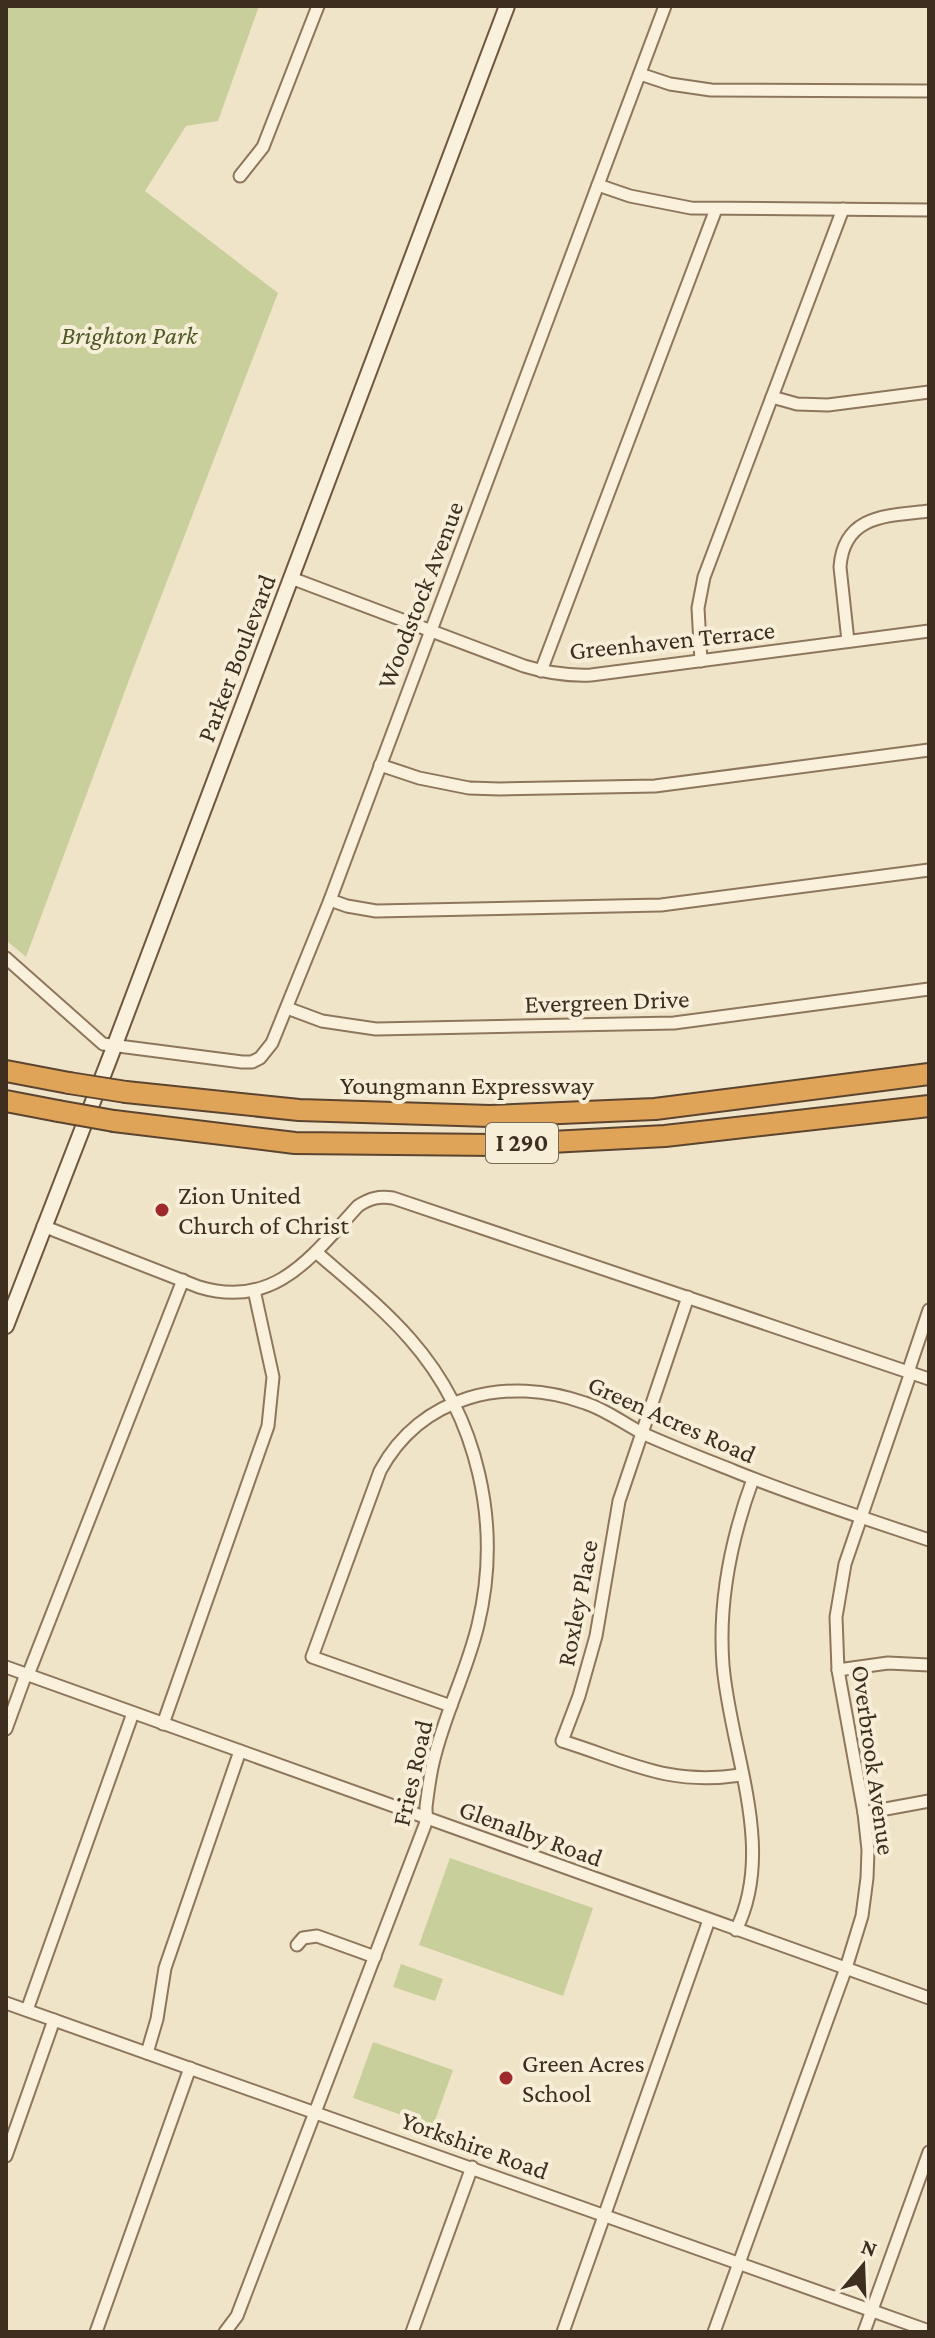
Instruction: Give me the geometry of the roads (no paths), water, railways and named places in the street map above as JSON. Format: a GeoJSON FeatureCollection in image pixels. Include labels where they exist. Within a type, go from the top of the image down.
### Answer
{"type":"FeatureCollection","features":[{"type":"Feature","properties":{"kind":"highway","name":"Youngmann Expressway"},"geometry":{"type":"LineString","coordinates":[[6,1071],[126,1092],[299,1110],[490,1116],[655,1109],[929,1074]]}},
{"type":"Feature","properties":{"kind":"highway","name":"I 290"},"geometry":{"type":"LineString","coordinates":[[6,1101],[114,1121],[295,1143],[495,1145],[665,1136],[929,1106]]}},
{"type":"Feature","properties":{"kind":"street"},"geometry":{"type":"LineString","coordinates":[[240,176],[263,147],[318,6]]}},
{"type":"Feature","properties":{"kind":"street","name":"Parker Boulevard"},"geometry":{"type":"LineString","coordinates":[[6,1326],[507,6]]}},
{"type":"Feature","properties":{"kind":"street","name":"Woodstock Avenue"},"geometry":{"type":"LineString","coordinates":[[114,1045],[252,1062],[266,1053],[330,900],[665,6]]}},
{"type":"Feature","properties":{"kind":"street"},"geometry":{"type":"LineString","coordinates":[[640,74],[670,84],[711,90],[929,91]]}},
{"type":"Feature","properties":{"kind":"street"},"geometry":{"type":"LineString","coordinates":[[598,185],[667,205],[716,209],[929,210]]}},
{"type":"Feature","properties":{"kind":"street"},"geometry":{"type":"LineString","coordinates":[[541,671],[716,209]]}},
{"type":"Feature","properties":{"kind":"street"},"geometry":{"type":"LineString","coordinates":[[701,661],[698,608],[704,577],[843,209]]}},
{"type":"Feature","properties":{"kind":"street"},"geometry":{"type":"LineString","coordinates":[[772,397],[797,404],[828,405],[929,392]]}},
{"type":"Feature","properties":{"kind":"street"},"geometry":{"type":"LineString","coordinates":[[848,641],[840,556],[850,536],[873,519],[929,511]]}},
{"type":"Feature","properties":{"kind":"street","name":"Greenhaven Terrace"},"geometry":{"type":"LineString","coordinates":[[291,578],[541,671],[574,676],[929,631]]}},
{"type":"Feature","properties":{"kind":"street"},"geometry":{"type":"LineString","coordinates":[[380,765],[419,778],[469,788],[655,786],[929,750]]}},
{"type":"Feature","properties":{"kind":"street"},"geometry":{"type":"LineString","coordinates":[[330,900],[376,911],[661,905],[929,870]]}},
{"type":"Feature","properties":{"kind":"street"},"geometry":{"type":"LineString","coordinates":[[6,958],[103,1044],[114,1045]]}},
{"type":"Feature","properties":{"kind":"street","name":"Evergreen Drive"},"geometry":{"type":"LineString","coordinates":[[287,1008],[322,1021],[376,1029],[674,1023],[929,989]]}},
{"type":"Feature","properties":{"kind":"street"},"geometry":{"type":"LineString","coordinates":[[43,1226],[183,1280],[233,1293],[280,1281],[316,1252],[358,1206],[374,1197],[393,1198],[929,1379]]}},
{"type":"Feature","properties":{"kind":"street","name":"Fries Road"},"geometry":{"type":"LineString","coordinates":[[225,2332],[237,2316],[427,1819],[433,1763],[477,1627],[486,1582],[486,1516],[479,1473],[453,1403],[433,1368],[410,1339],[316,1252]]}},
{"type":"Feature","properties":{"kind":"street"},"geometry":{"type":"LineString","coordinates":[[6,1729],[183,1280]]}},
{"type":"Feature","properties":{"kind":"street"},"geometry":{"type":"LineString","coordinates":[[163,1724],[268,1426],[273,1377],[254,1290]]}},
{"type":"Feature","properties":{"kind":"street","name":"Roxley Place"},"geometry":{"type":"LineString","coordinates":[[688,1297],[619,1501],[596,1636],[562,1741],[657,1774],[702,1779],[741,1775]]}},
{"type":"Feature","properties":{"kind":"street","name":"Overbrook Avenue"},"geometry":{"type":"LineString","coordinates":[[714,2332],[846,1968],[865,1897],[868,1850],[864,1813],[838,1670],[836,1643],[840,1590],[845,1564],[929,1310]]}},
{"type":"Feature","properties":{"kind":"street","name":"Green Acres Road"},"geometry":{"type":"LineString","coordinates":[[451,1706],[312,1657],[388,1455],[411,1428],[433,1412],[453,1403],[500,1393],[549,1393],[588,1403],[642,1433],[753,1479],[929,1540]]}},
{"type":"Feature","properties":{"kind":"street"},"geometry":{"type":"LineString","coordinates":[[736,1930],[749,1899],[753,1869],[750,1823],[725,1679],[722,1614],[728,1562],[753,1479]]}},
{"type":"Feature","properties":{"kind":"street"},"geometry":{"type":"LineString","coordinates":[[838,1670],[888,1663],[929,1665]]}},
{"type":"Feature","properties":{"kind":"street","name":"Glenalby Road"},"geometry":{"type":"LineString","coordinates":[[6,1667],[929,1998]]}},
{"type":"Feature","properties":{"kind":"street"},"geometry":{"type":"LineString","coordinates":[[27,2010],[133,1713]]}},
{"type":"Feature","properties":{"kind":"street"},"geometry":{"type":"LineString","coordinates":[[147,2053],[157,2019],[165,1968],[240,1751]]}},
{"type":"Feature","properties":{"kind":"street"},"geometry":{"type":"LineString","coordinates":[[864,1813],[929,1801]]}},
{"type":"Feature","properties":{"kind":"street"},"geometry":{"type":"LineString","coordinates":[[563,2332],[709,1920]]}},
{"type":"Feature","properties":{"kind":"street"},"geometry":{"type":"LineString","coordinates":[[297,1945],[303,1938],[317,1936],[375,1957]]}},
{"type":"Feature","properties":{"kind":"street","name":"Yorkshire Road"},"geometry":{"type":"LineString","coordinates":[[6,2003],[929,2331]]}},
{"type":"Feature","properties":{"kind":"street"},"geometry":{"type":"LineString","coordinates":[[6,2156],[54,2020]]}},
{"type":"Feature","properties":{"kind":"street"},"geometry":{"type":"LineString","coordinates":[[96,2332],[190,2068]]}},
{"type":"Feature","properties":{"kind":"street"},"geometry":{"type":"LineString","coordinates":[[864,2332],[929,2152]]}},
{"type":"Feature","properties":{"kind":"street"},"geometry":{"type":"LineString","coordinates":[[412,2332],[472,2167]]}},
{"type":"Feature","properties":{"kind":"place","name":"Zion United Church of Christ"},"geometry":{"type":"Point","coordinates":[162,1210]}},
{"type":"Feature","properties":{"kind":"place","name":"Green Acres School"},"geometry":{"type":"Point","coordinates":[506,2078]}},
{"type":"Feature","properties":{"kind":"park label","name":"Brighton Park"},"geometry":{"type":"Point","coordinates":[129,335]}}]}
